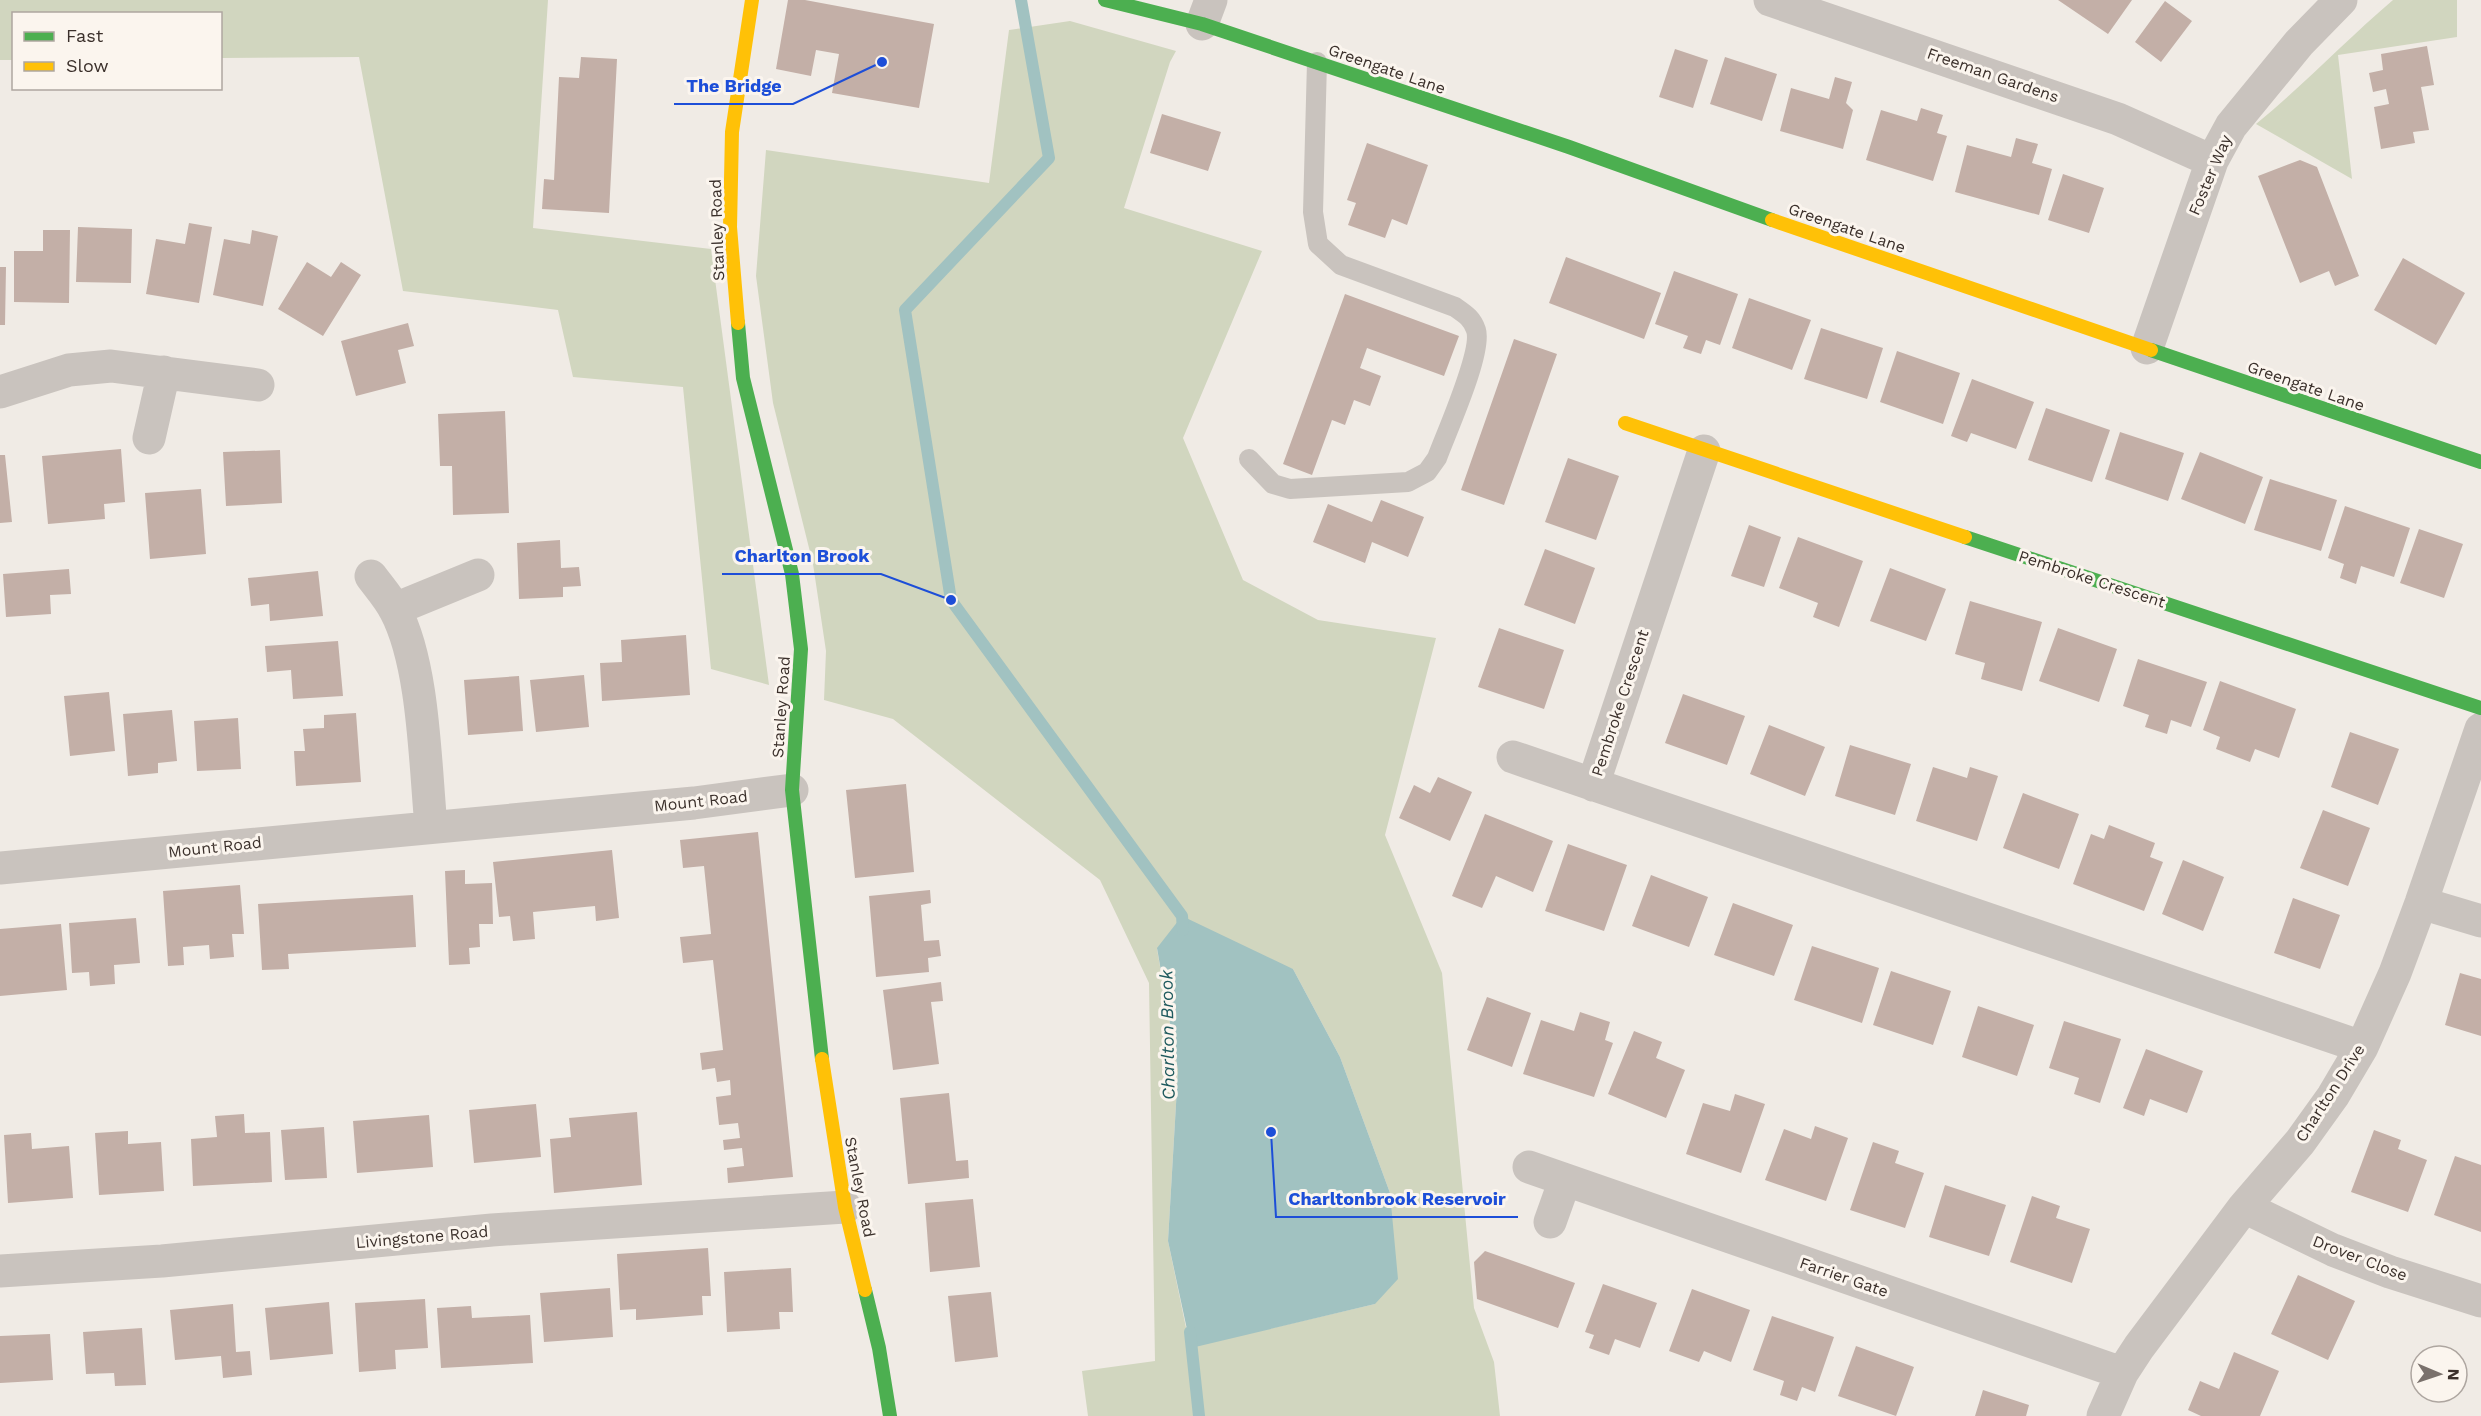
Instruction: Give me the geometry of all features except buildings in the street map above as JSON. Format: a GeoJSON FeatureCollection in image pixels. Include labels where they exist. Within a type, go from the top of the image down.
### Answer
{"type":"FeatureCollection","features":[{"type":"Feature","properties":{"kind":"street","name":"Stanley Road"},"geometry":{"type":"LineString","coordinates":[[752,0],[732,132],[730,227],[743,378],[792,574],[800,638],[792,790],[827,1099],[845,1208],[879,1347],[890,1416]]}},
{"type":"Feature","properties":{"kind":"street","name":"Greengate Lane"},"geometry":{"type":"LineString","coordinates":[[1105,0],[1206,12],[1317,62],[1569,147],[1857,250],[2481,462]]}},
{"type":"Feature","properties":{"kind":"street","name":"Freeman Gardens"},"geometry":{"type":"LineString","coordinates":[[1770,0],[2118,119],[2212,161]]}},
{"type":"Feature","properties":{"kind":"street","name":"Foster Way"},"geometry":{"type":"LineString","coordinates":[[2147,348],[2212,161],[2231,126],[2298,43],[2341,0]]}},
{"type":"Feature","properties":{"kind":"street"},"geometry":{"type":"LineString","coordinates":[[0,392],[69,370],[111,366],[258,385]]}},
{"type":"Feature","properties":{"kind":"street"},"geometry":{"type":"LineString","coordinates":[[149,438],[164,372]]}},
{"type":"Feature","properties":{"kind":"street","name":"Pembroke Crescent"},"geometry":{"type":"LineString","coordinates":[[1625,423],[2481,708]]}},
{"type":"Feature","properties":{"kind":"street","name":"Pembroke Crescent"},"geometry":{"type":"LineString","coordinates":[[1593,785],[1704,451]]}},
{"type":"Feature","properties":{"kind":"street"},"geometry":{"type":"LineString","coordinates":[[395,609],[478,574]]}},
{"type":"Feature","properties":{"kind":"street"},"geometry":{"type":"LineString","coordinates":[[371,576],[395,609],[410,650],[419,706],[431,826]]}},
{"type":"Feature","properties":{"kind":"street","name":"Charlton Drive"},"geometry":{"type":"LineString","coordinates":[[2103,1416],[2122,1373],[2244,1207],[2300,1142],[2333,1096],[2362,1047],[2395,973],[2481,729]]}},
{"type":"Feature","properties":{"kind":"street","name":"Pembroke Crescent"},"geometry":{"type":"LineString","coordinates":[[1514,757],[2362,1047]]}},
{"type":"Feature","properties":{"kind":"street","name":"Mount Road"},"geometry":{"type":"LineString","coordinates":[[0,868],[694,803],[792,790]]}},
{"type":"Feature","properties":{"kind":"street"},"geometry":{"type":"LineString","coordinates":[[2421,903],[2481,921]]}},
{"type":"Feature","properties":{"kind":"street","name":"Farrier Gate"},"geometry":{"type":"LineString","coordinates":[[1529,1167],[2122,1373]]}},
{"type":"Feature","properties":{"kind":"street"},"geometry":{"type":"LineString","coordinates":[[1550,1222],[1565,1180]]}},
{"type":"Feature","properties":{"kind":"street","name":"Drover Close"},"geometry":{"type":"LineString","coordinates":[[2244,1207],[2333,1250],[2390,1272],[2481,1301]]}},
{"type":"Feature","properties":{"kind":"street","name":"Livingstone Road"},"geometry":{"type":"LineString","coordinates":[[0,1271],[162,1261],[492,1230],[845,1208]]}},
{"type":"Feature","properties":{"kind":"lane"},"geometry":{"type":"LineString","coordinates":[[1249,459],[1273,484],[1290,489],[1408,482],[1427,472],[1437,458],[1475,357],[1477,333],[1471,318],[1455,306],[1341,266],[1318,244],[1313,212],[1317,62]]}},
{"type":"Feature","properties":{"kind":"green space"},"geometry":{"type":"Polygon","coordinates":[[[0,0],[548,0],[533,228],[711,249],[769,685],[711,669],[683,387],[573,377],[558,310],[403,291],[359,57],[222,58],[222,12],[12,12],[12,60],[0,60],[0,0]]]}},
{"type":"Feature","properties":{"kind":"green space"},"geometry":{"type":"Polygon","coordinates":[[[2393,0],[2457,0],[2457,37],[2338,55],[2352,179],[2256,124],[2291,94],[2393,0]]]}},
{"type":"Feature","properties":{"kind":"green space"},"geometry":{"type":"Polygon","coordinates":[[[1070,21],[1176,51],[1170,62],[1124,208],[1262,251],[1183,438],[1243,580],[1318,620],[1436,638],[1385,835],[1442,973],[1474,1308],[1494,1362],[1500,1416],[1088,1416],[1082,1371],[1155,1361],[1149,983],[1100,880],[893,719],[824,700],[826,651],[813,564],[773,403],[756,276],[766,150],[989,183],[1009,30],[1070,21]],[[1157,949],[1178,1070],[1168,1241],[1190,1347],[1375,1304],[1390,1193],[1340,1057],[1293,969],[1157,949]]]}},
{"type":"Feature","properties":{"kind":"water"},"geometry":{"type":"Polygon","coordinates":[[[1182,916],[1293,969],[1340,1057],[1390,1193],[1398,1279],[1375,1304],[1191,1348],[1168,1241],[1178,1070],[1157,948],[1182,916]]]}},
{"type":"Feature","properties":{"kind":"waterway","name":"Charlton Brook"},"geometry":{"type":"LineString","coordinates":[[1021,0],[1049,158],[905,310],[951,600],[1182,916],[1183,930]]}},
{"type":"Feature","properties":{"kind":"waterway","name":"Charlton Brook"},"geometry":{"type":"LineString","coordinates":[[1190,1332],[1199,1416]]}},
{"type":"Feature","properties":{"kind":"traffic: fast"},"geometry":{"type":"LineString","coordinates":[[1105,0],[1202,24],[1569,147],[1772,220]]}},
{"type":"Feature","properties":{"kind":"traffic: fast"},"geometry":{"type":"LineString","coordinates":[[738,323],[743,378],[792,574],[801,649],[792,790],[822,1059]]}},
{"type":"Feature","properties":{"kind":"traffic: fast"},"geometry":{"type":"LineString","coordinates":[[2151,350],[2481,462]]}},
{"type":"Feature","properties":{"kind":"traffic: fast"},"geometry":{"type":"LineString","coordinates":[[1965,537],[2481,708]]}},
{"type":"Feature","properties":{"kind":"traffic: fast"},"geometry":{"type":"LineString","coordinates":[[865,1290],[879,1348],[890,1416]]}},
{"type":"Feature","properties":{"kind":"traffic: slow"},"geometry":{"type":"LineString","coordinates":[[738,323],[730,227],[732,132],[752,0]]}},
{"type":"Feature","properties":{"kind":"traffic: slow"},"geometry":{"type":"LineString","coordinates":[[1772,220],[2151,350]]}},
{"type":"Feature","properties":{"kind":"traffic: slow"},"geometry":{"type":"LineString","coordinates":[[1625,423],[1965,537]]}},
{"type":"Feature","properties":{"kind":"traffic: slow"},"geometry":{"type":"LineString","coordinates":[[822,1059],[845,1207],[865,1290]]}},
{"type":"Feature","properties":{"kind":"place","name":"The Bridge"},"geometry":{"type":"Point","coordinates":[882,62]}},
{"type":"Feature","properties":{"kind":"place","name":"Charlton Brook"},"geometry":{"type":"Point","coordinates":[951,600]}},
{"type":"Feature","properties":{"kind":"place","name":"Charltonbrook Reservoir"},"geometry":{"type":"Point","coordinates":[1271,1132]}}]}
